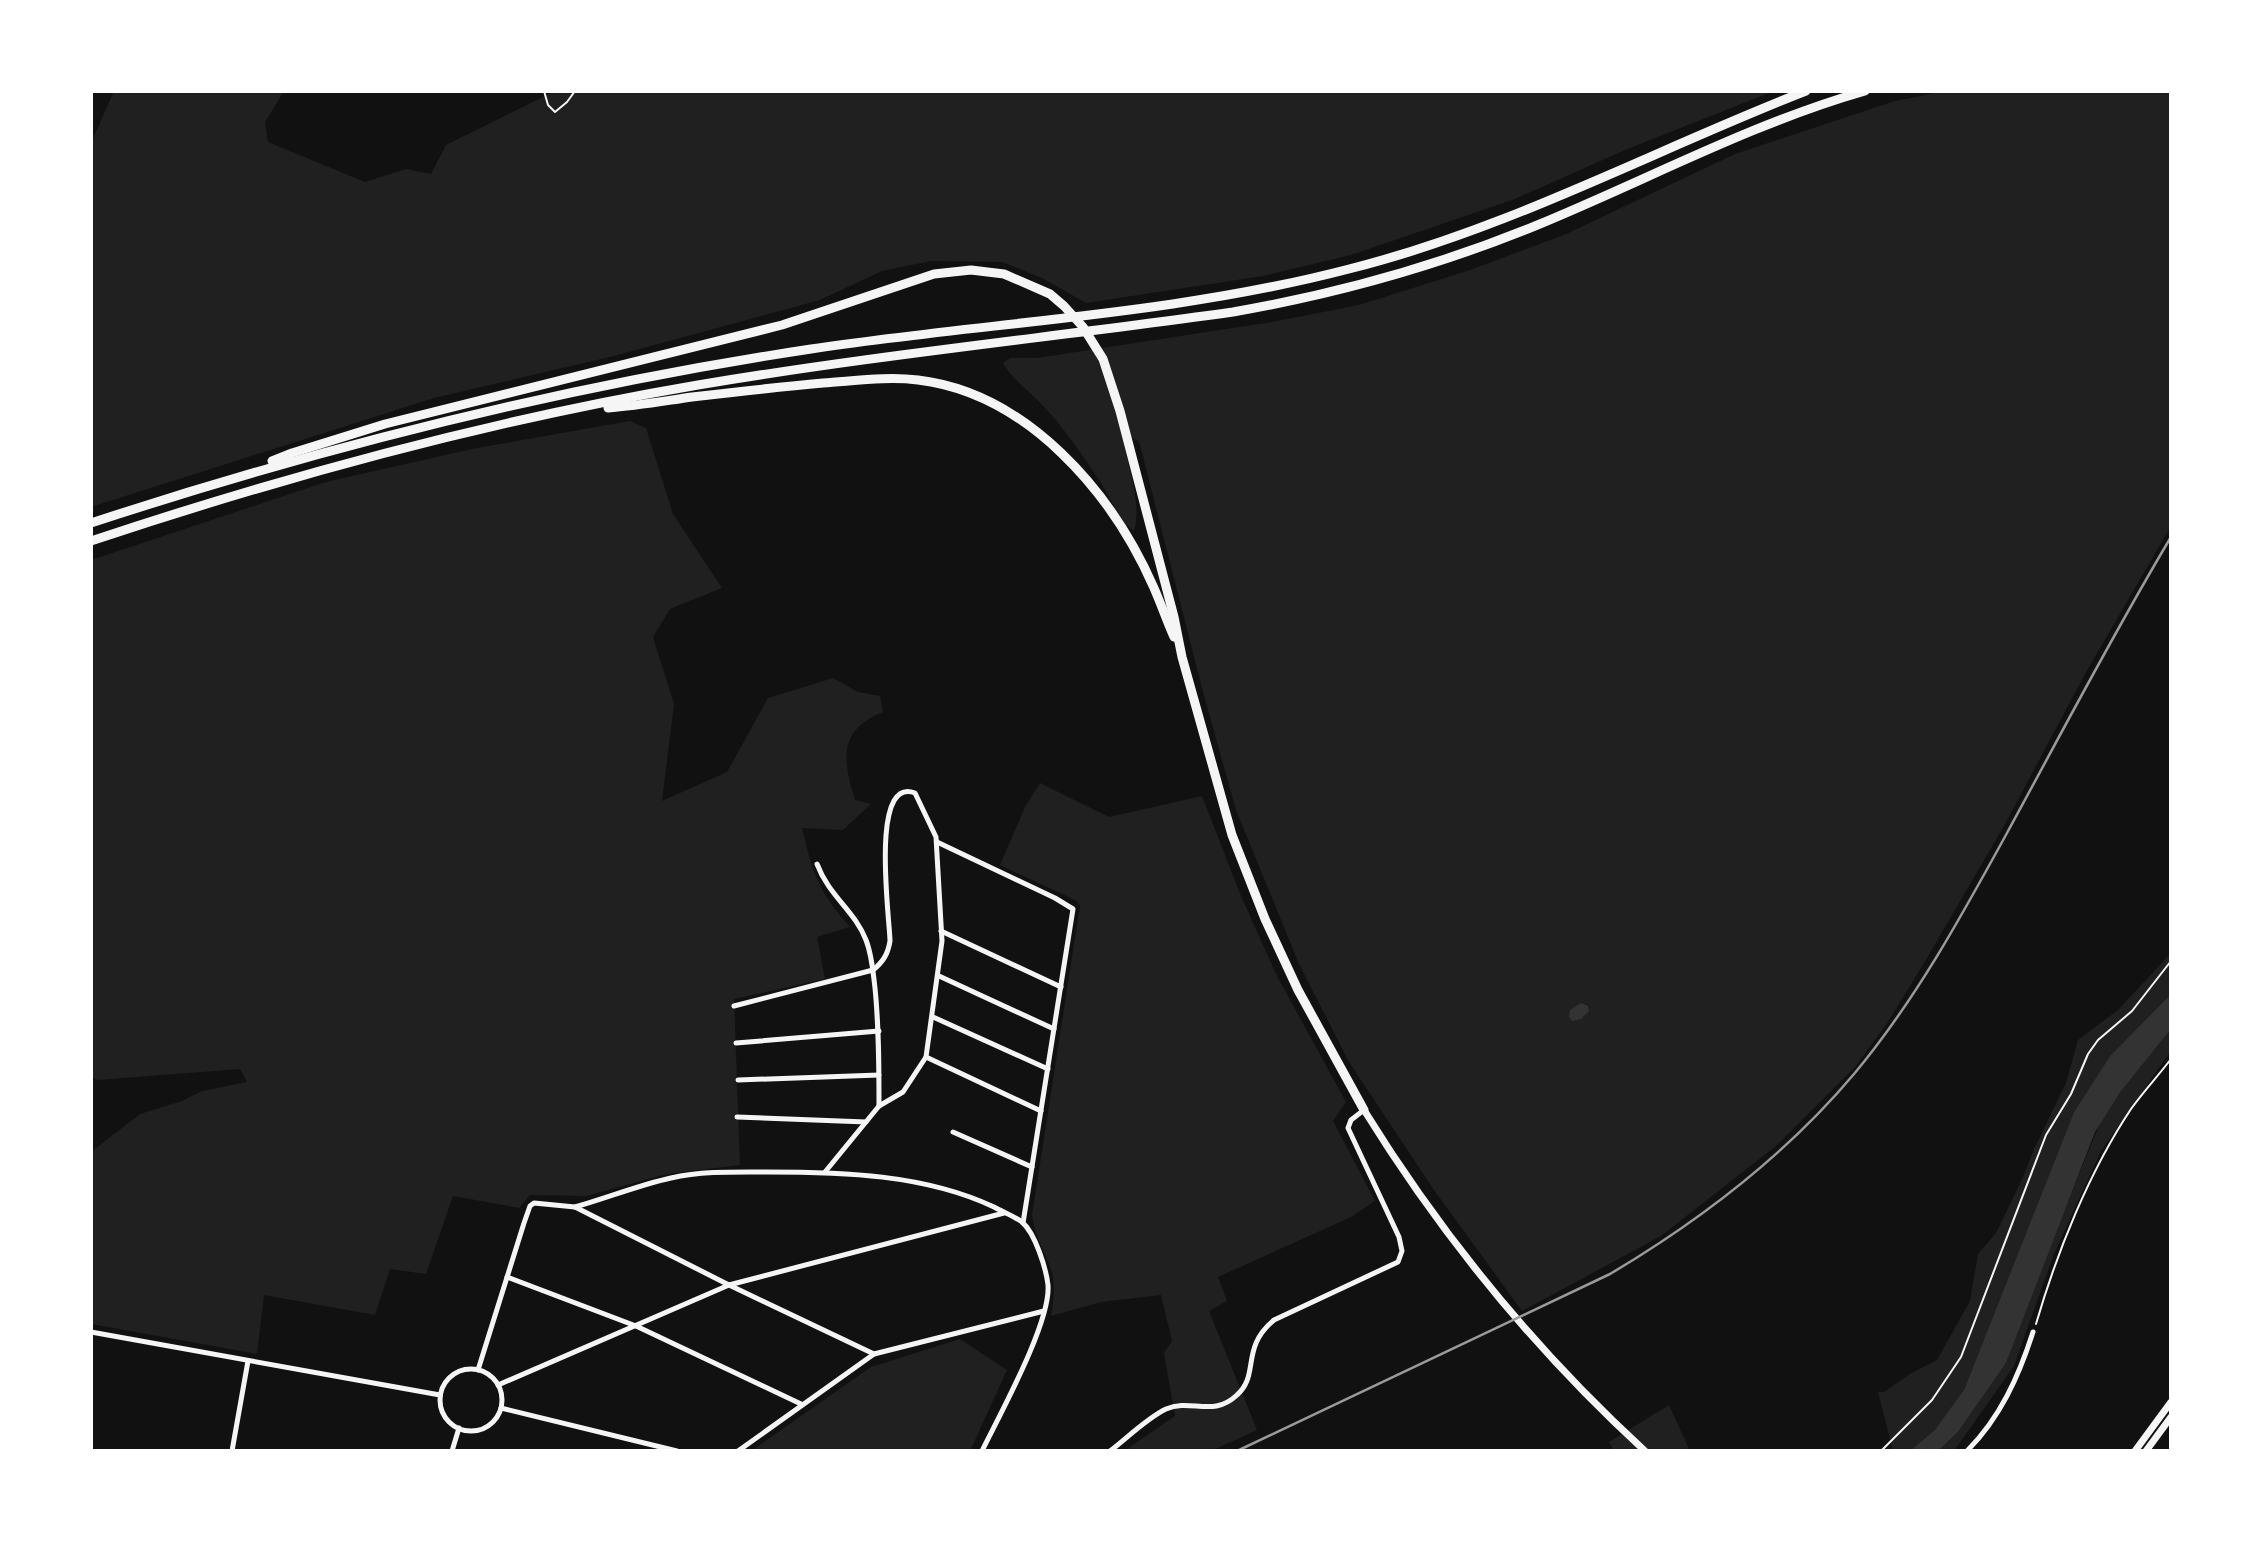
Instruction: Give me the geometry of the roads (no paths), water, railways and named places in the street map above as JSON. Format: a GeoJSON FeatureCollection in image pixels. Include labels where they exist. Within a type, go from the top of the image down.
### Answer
{"type":"FeatureCollection","features":[{"type":"Feature","properties":{"kind":"highway"},"geometry":{"type":"LineString","coordinates":[[91,523],[239,476],[490,410],[692,369],[933,332],[1231,296],[1349,270],[1419,250],[1487,226],[1806,91]]}},
{"type":"Feature","properties":{"kind":"highway"},"geometry":{"type":"LineString","coordinates":[[91,541],[290,479],[420,444],[571,411],[813,366],[1233,312],[1354,286],[1430,265],[1535,226],[1731,139],[1826,102],[1865,91]]}},
{"type":"Feature","properties":{"kind":"highway"},"geometry":{"type":"LineString","coordinates":[[239,476],[292,453],[385,424],[782,325],[934,274],[988,271],[1020,279],[1049,294],[1077,319],[1094,341],[1111,379],[1215,779],[1248,879],[1298,990],[1364,1110]]}},
{"type":"Feature","properties":{"kind":"highway"},"geometry":{"type":"LineString","coordinates":[[571,411],[626,407],[775,388],[894,379],[918,380],[975,395],[1025,423],[1073,466],[1098,495],[1122,529],[1154,587],[1182,657]]}},
{"type":"Feature","properties":{"kind":"main road"},"geometry":{"type":"LineString","coordinates":[[1364,1110],[1461,1253],[1527,1330],[1645,1451]]}},
{"type":"Feature","properties":{"kind":"main road"},"geometry":{"type":"LineString","coordinates":[[2135,1451],[2171,1402]]}},
{"type":"Feature","properties":{"kind":"main road"},"geometry":{"type":"LineString","coordinates":[[2146,1451],[2171,1417]]}},
{"type":"Feature","properties":{"kind":"street"},"geometry":{"type":"LineString","coordinates":[[734,1006],[873,970],[883,960],[890,941],[885,844],[890,811],[900,794],[906,791],[915,793],[937,842],[941,932],[939,976],[926,1057],[903,1092],[879,1106],[825,1171]]}},
{"type":"Feature","properties":{"kind":"street"},"geometry":{"type":"LineString","coordinates":[[937,842],[1073,909],[1023,1223]]}},
{"type":"Feature","properties":{"kind":"street"},"geometry":{"type":"LineString","coordinates":[[817,864],[822,879],[858,924],[866,940],[873,970],[879,1031],[879,1106]]}},
{"type":"Feature","properties":{"kind":"street"},"geometry":{"type":"LineString","coordinates":[[941,932],[1061,987]]}},
{"type":"Feature","properties":{"kind":"street"},"geometry":{"type":"LineString","coordinates":[[939,976],[1054,1029]]}},
{"type":"Feature","properties":{"kind":"street"},"geometry":{"type":"LineString","coordinates":[[933,1017],[1048,1069]]}},
{"type":"Feature","properties":{"kind":"street"},"geometry":{"type":"LineString","coordinates":[[736,1043],[879,1031]]}},
{"type":"Feature","properties":{"kind":"street"},"geometry":{"type":"LineString","coordinates":[[926,1057],[1041,1111]]}},
{"type":"Feature","properties":{"kind":"street"},"geometry":{"type":"LineString","coordinates":[[738,1080],[879,1075]]}},
{"type":"Feature","properties":{"kind":"street"},"geometry":{"type":"LineString","coordinates":[[1110,1451],[1165,1410],[1180,1406],[1214,1407],[1235,1398],[1245,1386],[1252,1350],[1259,1333],[1273,1320],[1392,1265],[1400,1257],[1402,1245],[1399,1237],[1348,1128],[1351,1120],[1364,1110]]}},
{"type":"Feature","properties":{"kind":"street"},"geometry":{"type":"LineString","coordinates":[[737,1117],[866,1122]]}},
{"type":"Feature","properties":{"kind":"street"},"geometry":{"type":"LineString","coordinates":[[953,1132],[1032,1167]]}},
{"type":"Feature","properties":{"kind":"street"},"geometry":{"type":"LineString","coordinates":[[575,1207],[671,1178],[731,1172],[825,1171],[913,1182],[970,1195],[1023,1223],[1032,1237],[1046,1273],[1048,1288],[1044,1311],[982,1451]]}},
{"type":"Feature","properties":{"kind":"street"},"geometry":{"type":"LineString","coordinates":[[478,1370],[530,1206],[534,1203],[575,1207],[729,1285],[874,1353]]}},
{"type":"Feature","properties":{"kind":"street"},"geometry":{"type":"LineString","coordinates":[[498,1385],[729,1285],[1004,1213]]}},
{"type":"Feature","properties":{"kind":"street"},"geometry":{"type":"LineString","coordinates":[[507,1277],[636,1326],[801,1404]]}},
{"type":"Feature","properties":{"kind":"street"},"geometry":{"type":"LineString","coordinates":[[738,1451],[874,1353],[1044,1311]]}},
{"type":"Feature","properties":{"kind":"street"},"geometry":{"type":"LineString","coordinates":[[91,1332],[440,1395]]}},
{"type":"Feature","properties":{"kind":"street"},"geometry":{"type":"LineString","coordinates":[[1967,1451],[2005,1399],[2034,1332]]}},
{"type":"Feature","properties":{"kind":"street"},"geometry":{"type":"LineString","coordinates":[[232,1451],[248,1361]]}},
{"type":"Feature","properties":{"kind":"street"},"geometry":{"type":"LineString","coordinates":[[467,1369],[478,1370],[491,1376],[498,1385],[502,1397],[501,1408],[487,1426],[472,1431],[459,1428],[447,1420],[442,1412],[440,1395],[451,1375],[467,1369]]}},
{"type":"Feature","properties":{"kind":"street"},"geometry":{"type":"LineString","coordinates":[[501,1408],[677,1451]]}},
{"type":"Feature","properties":{"kind":"street"},"geometry":{"type":"LineString","coordinates":[[452,1451],[459,1428]]}},
{"type":"Feature","properties":{"kind":"railway"},"geometry":{"type":"LineString","coordinates":[[1237,1451],[1610,1274],[1709,1209],[1800,1132],[1876,1046],[1936,958],[2171,537]]}}]}
